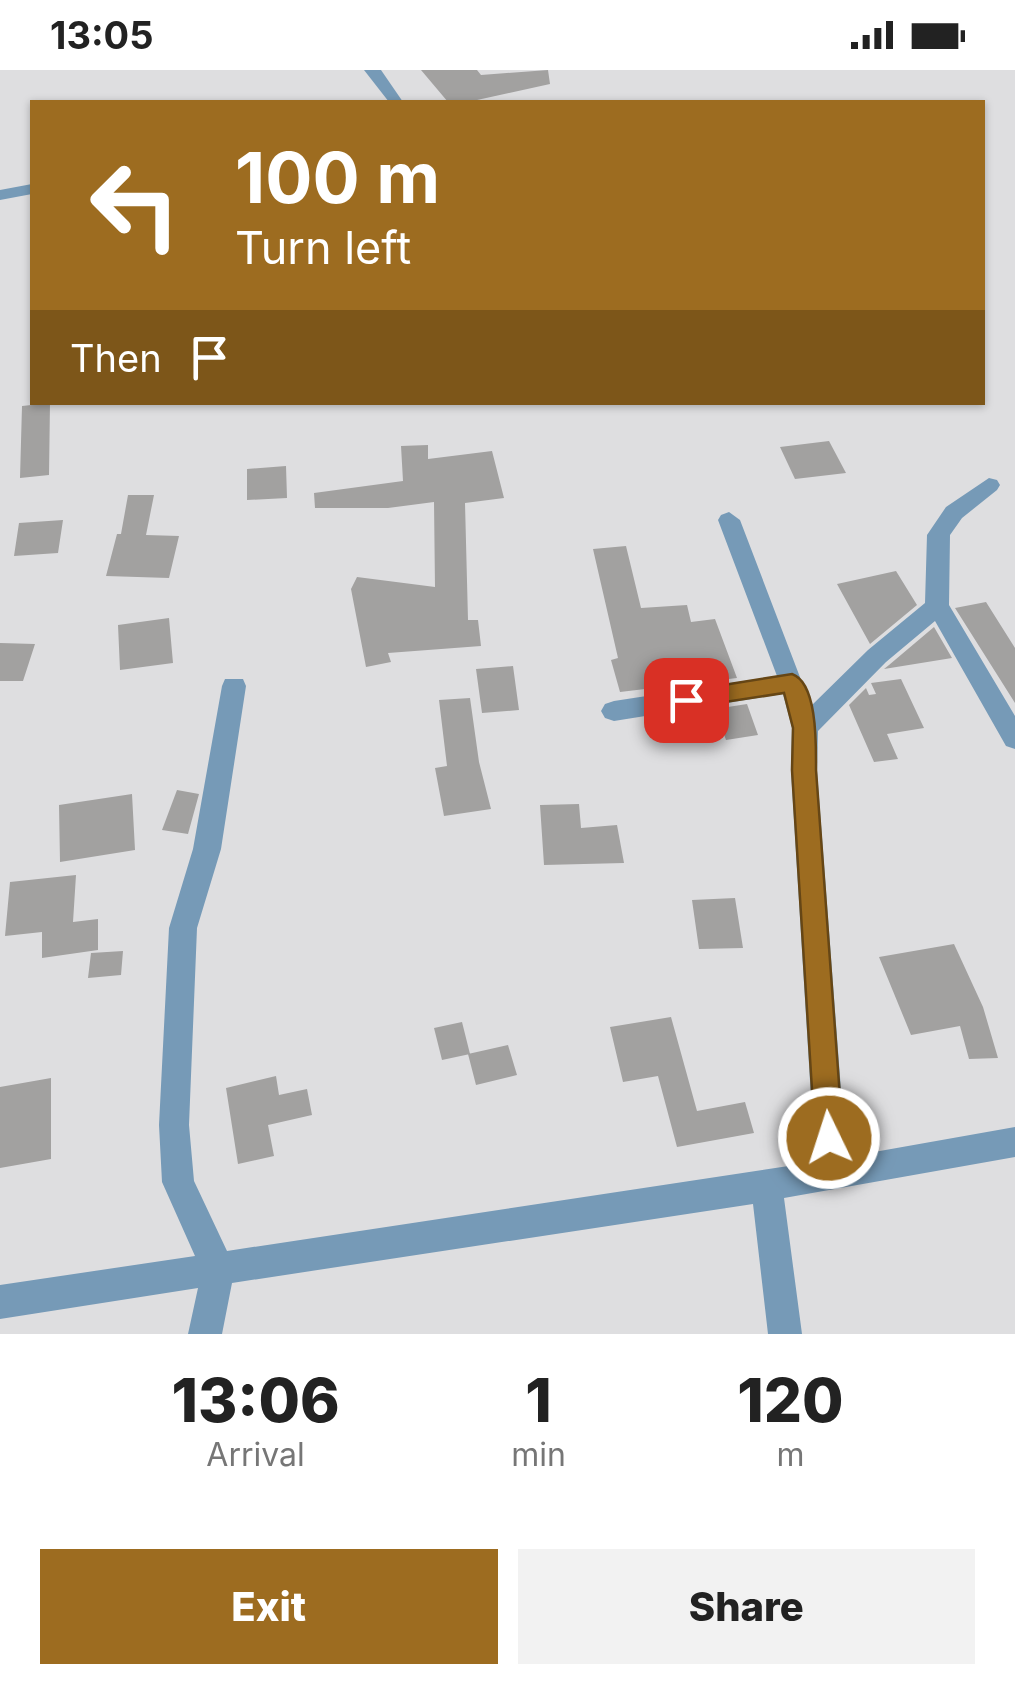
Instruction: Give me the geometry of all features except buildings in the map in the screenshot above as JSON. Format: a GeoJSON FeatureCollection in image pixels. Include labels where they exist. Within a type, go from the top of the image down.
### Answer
{"type":"FeatureCollection","features":[{"type":"Feature","properties":{"kind":"street"},"geometry":{"type":"LineString","coordinates":[[372,70],[396,100]]}},
{"type":"Feature","properties":{"kind":"street"},"geometry":{"type":"LineString","coordinates":[[0,195],[30,188]]}},
{"type":"Feature","properties":{"kind":"street"},"geometry":{"type":"LineString","coordinates":[[989,485],[945,517],[935,545],[937,606],[967,651],[1015,739]]}},
{"type":"Feature","properties":{"kind":"street"},"geometry":{"type":"LineString","coordinates":[[729,520],[792,683],[805,728],[804,770],[832,1175]]}},
{"type":"Feature","properties":{"kind":"street"},"geometry":{"type":"LineString","coordinates":[[805,728],[877,656],[937,606]]}},
{"type":"Feature","properties":{"kind":"street"},"geometry":{"type":"LineString","coordinates":[[614,711],[792,683]]}},
{"type":"Feature","properties":{"kind":"street"},"geometry":{"type":"LineString","coordinates":[[205,1334],[218,1269],[178,1182],[174,1126],[182,928],[207,849],[234,686]]}},
{"type":"Feature","properties":{"kind":"street"},"geometry":{"type":"LineString","coordinates":[[0,1302],[767,1186],[1015,1142]]}},
{"type":"Feature","properties":{"kind":"street"},"geometry":{"type":"LineString","coordinates":[[767,1186],[785,1334]]}},
{"type":"Feature","properties":{"kind":"route"},"geometry":{"type":"LineString","coordinates":[[686,700],[792,683],[805,728],[804,770],[829,1138]]}}]}
